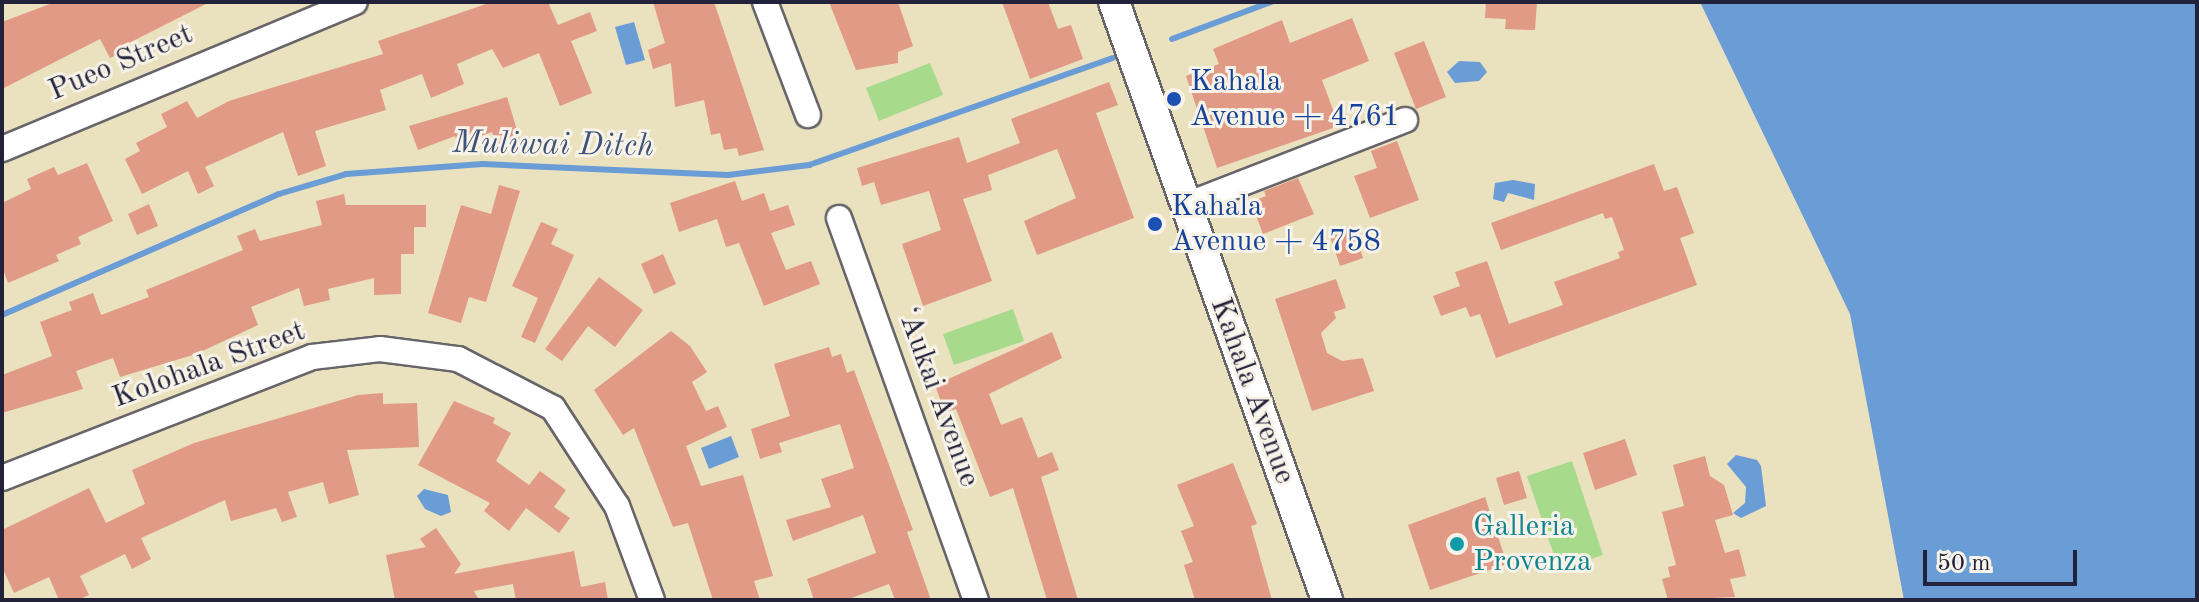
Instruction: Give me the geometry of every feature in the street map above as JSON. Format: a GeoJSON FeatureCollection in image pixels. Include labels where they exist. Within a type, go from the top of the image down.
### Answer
{"type":"FeatureCollection","features":[{"type":"Feature","properties":{"kind":"street","name":"Pueo Street"},"geometry":{"type":"LineString","coordinates":[[2,149],[355,2]]}},
{"type":"Feature","properties":{"kind":"street"},"geometry":{"type":"LineString","coordinates":[[765,2],[808,115]]}},
{"type":"Feature","properties":{"kind":"street","name":"Kahala Avenue"},"geometry":{"type":"LineString","coordinates":[[1114,2],[1327,600]]}},
{"type":"Feature","properties":{"kind":"street"},"geometry":{"type":"LineString","coordinates":[[1186,205],[1405,120]]}},
{"type":"Feature","properties":{"kind":"street","name":"ʻAukai Avenue"},"geometry":{"type":"LineString","coordinates":[[839,218],[976,600]]}},
{"type":"Feature","properties":{"kind":"street","name":"Kolohala Street"},"geometry":{"type":"LineString","coordinates":[[2,478],[312,357],[380,349],[458,359],[553,408],[617,506],[652,600]]}},
{"type":"Feature","properties":{"kind":"green space"},"geometry":{"type":"Polygon","coordinates":[[[930,63],[943,95],[879,121],[866,88],[930,63]]]}},
{"type":"Feature","properties":{"kind":"green space"},"geometry":{"type":"Polygon","coordinates":[[[1013,309],[1024,341],[954,365],[943,334],[1013,309]]]}},
{"type":"Feature","properties":{"kind":"green space"},"geometry":{"type":"Polygon","coordinates":[[[1572,461],[1603,555],[1559,570],[1527,476],[1572,461]]]}},
{"type":"Feature","properties":{"kind":"water"},"geometry":{"type":"Polygon","coordinates":[[[1700,2],[2197,2],[2197,600],[1904,600],[1850,314],[1700,2]]]}},
{"type":"Feature","properties":{"kind":"water"},"geometry":{"type":"Polygon","coordinates":[[[634,22],[645,60],[626,65],[615,27],[634,22]]]}},
{"type":"Feature","properties":{"kind":"water"},"geometry":{"type":"Polygon","coordinates":[[[1459,61],[1480,62],[1487,72],[1479,81],[1455,83],[1447,72],[1459,61]]]}},
{"type":"Feature","properties":{"kind":"water"},"geometry":{"type":"Polygon","coordinates":[[[1513,180],[1535,184],[1534,200],[1508,193],[1504,202],[1493,199],[1495,183],[1513,180]]]}},
{"type":"Feature","properties":{"kind":"water"},"geometry":{"type":"Polygon","coordinates":[[[731,436],[739,457],[709,469],[701,448],[731,436]]]}},
{"type":"Feature","properties":{"kind":"water"},"geometry":{"type":"Polygon","coordinates":[[[1736,455],[1757,460],[1761,466],[1766,506],[1741,518],[1733,513],[1745,503],[1746,487],[1727,464],[1736,455]]]}},
{"type":"Feature","properties":{"kind":"water"},"geometry":{"type":"Polygon","coordinates":[[[424,489],[448,495],[451,512],[441,516],[425,509],[417,496],[424,489]]]}},
{"type":"Feature","properties":{"kind":"building"},"geometry":{"type":"Polygon","coordinates":[[[55,2],[210,2],[127,44],[129,49],[110,58],[100,39],[2,89],[2,22],[55,2]]]}},
{"type":"Feature","properties":{"kind":"building"},"geometry":{"type":"Polygon","coordinates":[[[492,2],[548,2],[558,25],[590,12],[597,31],[571,41],[592,93],[560,106],[539,53],[503,68],[492,49],[457,64],[464,84],[431,98],[422,74],[380,90],[386,110],[315,131],[326,166],[298,176],[283,132],[205,167],[214,186],[198,194],[188,171],[142,194],[125,159],[140,151],[136,143],[167,127],[161,114],[187,101],[197,118],[229,101],[383,54],[378,41],[492,2]]]}},
{"type":"Feature","properties":{"kind":"building"},"geometry":{"type":"Polygon","coordinates":[[[653,2],[714,2],[764,150],[739,156],[737,148],[724,150],[720,133],[711,135],[704,100],[675,107],[671,63],[653,69],[648,50],[665,43],[653,2]]]}},
{"type":"Feature","properties":{"kind":"building"},"geometry":{"type":"Polygon","coordinates":[[[829,2],[898,2],[913,46],[898,52],[898,63],[856,70],[829,2]]]}},
{"type":"Feature","properties":{"kind":"building"},"geometry":{"type":"Polygon","coordinates":[[[1002,2],[1048,2],[1058,29],[1071,25],[1083,59],[1030,79],[1002,2]]]}},
{"type":"Feature","properties":{"kind":"building"},"geometry":{"type":"Polygon","coordinates":[[[1486,2],[1537,2],[1535,30],[1505,29],[1506,19],[1485,18],[1486,2]]]}},
{"type":"Feature","properties":{"kind":"building"},"geometry":{"type":"Polygon","coordinates":[[[1352,18],[1369,61],[1322,80],[1339,126],[1217,168],[1186,76],[1219,64],[1213,49],[1282,20],[1290,43],[1352,18]]]}},
{"type":"Feature","properties":{"kind":"building"},"geometry":{"type":"Polygon","coordinates":[[[1424,41],[1446,97],[1416,109],[1394,53],[1424,41]]]}},
{"type":"Feature","properties":{"kind":"building"},"geometry":{"type":"Polygon","coordinates":[[[1109,82],[1118,105],[1096,113],[1134,218],[1037,255],[1024,221],[1076,198],[1057,149],[988,175],[992,190],[963,199],[992,281],[923,306],[902,244],[941,230],[929,191],[881,205],[874,182],[862,186],[857,168],[959,137],[967,163],[1020,143],[1011,119],[1109,82]]]}},
{"type":"Feature","properties":{"kind":"building"},"geometry":{"type":"Polygon","coordinates":[[[507,97],[520,140],[496,147],[492,132],[458,144],[455,136],[418,150],[409,126],[507,97]]]}},
{"type":"Feature","properties":{"kind":"building"},"geometry":{"type":"Polygon","coordinates":[[[1397,141],[1419,200],[1370,218],[1354,176],[1377,168],[1371,151],[1397,141]]]}},
{"type":"Feature","properties":{"kind":"building"},"geometry":{"type":"Polygon","coordinates":[[[87,163],[113,221],[78,237],[81,244],[56,255],[59,261],[8,283],[2,266],[2,203],[31,189],[27,179],[54,167],[58,175],[87,163]]]}},
{"type":"Feature","properties":{"kind":"building"},"geometry":{"type":"Polygon","coordinates":[[[1654,164],[1664,191],[1677,187],[1694,233],[1680,238],[1697,285],[1496,358],[1480,314],[1470,317],[1466,307],[1441,316],[1433,296],[1460,286],[1455,272],[1487,261],[1509,324],[1563,305],[1554,282],[1620,258],[1618,252],[1624,250],[1612,217],[1605,219],[1603,213],[1501,250],[1491,223],[1654,164]]]}},
{"type":"Feature","properties":{"kind":"building"},"geometry":{"type":"Polygon","coordinates":[[[1298,178],[1314,214],[1263,234],[1251,202],[1266,196],[1264,191],[1298,178]]]}},
{"type":"Feature","properties":{"kind":"building"},"geometry":{"type":"Polygon","coordinates":[[[735,181],[742,201],[764,193],[770,211],[788,205],[795,225],[771,233],[786,270],[811,261],[820,284],[764,306],[739,243],[726,247],[717,219],[679,232],[670,203],[735,181]]]}},
{"type":"Feature","properties":{"kind":"building"},"geometry":{"type":"Polygon","coordinates":[[[499,185],[520,191],[486,302],[469,297],[461,323],[428,313],[461,205],[491,214],[499,185]]]}},
{"type":"Feature","properties":{"kind":"building"},"geometry":{"type":"Polygon","coordinates":[[[344,194],[346,205],[426,205],[426,227],[414,227],[414,254],[401,254],[401,294],[374,295],[374,278],[328,289],[330,300],[304,306],[299,288],[251,307],[258,325],[196,354],[120,377],[113,358],[76,371],[83,389],[2,413],[2,375],[52,356],[40,322],[72,310],[69,302],[93,293],[101,315],[149,297],[146,290],[243,250],[237,236],[255,229],[260,241],[322,225],[316,201],[344,194]]]}},
{"type":"Feature","properties":{"kind":"building"},"geometry":{"type":"Polygon","coordinates":[[[149,204],[158,226],[137,235],[128,214],[149,204]]]}},
{"type":"Feature","properties":{"kind":"building"},"geometry":{"type":"Polygon","coordinates":[[[541,222],[558,229],[551,244],[574,255],[535,343],[521,337],[538,298],[512,286],[541,222]]]}},
{"type":"Feature","properties":{"kind":"building"},"geometry":{"type":"Polygon","coordinates":[[[1352,225],[1363,258],[1340,266],[1329,233],[1352,225]]]}},
{"type":"Feature","properties":{"kind":"building"},"geometry":{"type":"Polygon","coordinates":[[[663,254],[676,284],[654,294],[641,264],[663,254]]]}},
{"type":"Feature","properties":{"kind":"building"},"geometry":{"type":"Polygon","coordinates":[[[599,277],[643,310],[615,347],[588,326],[562,361],[545,349],[599,277]]]}},
{"type":"Feature","properties":{"kind":"building"},"geometry":{"type":"Polygon","coordinates":[[[1336,279],[1346,308],[1334,312],[1336,318],[1321,333],[1327,353],[1342,361],[1363,358],[1374,391],[1312,411],[1275,299],[1336,279]]]}},
{"type":"Feature","properties":{"kind":"building"},"geometry":{"type":"Polygon","coordinates":[[[671,331],[690,346],[707,372],[692,382],[706,411],[718,406],[727,427],[686,446],[701,486],[743,475],[773,576],[754,581],[760,600],[713,600],[688,523],[673,527],[634,428],[623,435],[594,390],[671,331]]]}},
{"type":"Feature","properties":{"kind":"building"},"geometry":{"type":"Polygon","coordinates":[[[1052,332],[1062,358],[989,394],[1001,425],[1022,417],[1038,458],[1052,452],[1059,470],[1041,477],[1078,600],[1047,600],[1013,488],[990,497],[956,409],[945,413],[935,385],[1052,332]]]}},
{"type":"Feature","properties":{"kind":"building"},"geometry":{"type":"Polygon","coordinates":[[[829,347],[832,357],[841,354],[847,373],[854,370],[913,530],[907,532],[931,600],[895,600],[889,584],[846,600],[814,600],[807,579],[876,553],[863,515],[793,541],[786,520],[831,507],[821,479],[854,468],[840,424],[779,443],[782,452],[760,459],[751,429],[790,416],[774,364],[829,347]]]}},
{"type":"Feature","properties":{"kind":"building"},"geometry":{"type":"Polygon","coordinates":[[[383,393],[383,404],[417,403],[419,447],[347,450],[359,495],[329,504],[323,482],[288,492],[297,517],[282,522],[276,508],[231,521],[225,500],[141,538],[151,559],[132,569],[125,554],[80,576],[89,595],[78,600],[59,600],[49,577],[14,593],[2,567],[2,530],[89,488],[106,523],[145,504],[132,470],[194,443],[358,395],[383,393]]]}},
{"type":"Feature","properties":{"kind":"building"},"geometry":{"type":"Polygon","coordinates":[[[454,401],[495,418],[493,423],[511,433],[496,461],[529,485],[540,471],[566,490],[554,507],[570,518],[559,533],[526,508],[509,531],[484,511],[490,503],[418,465],[454,401]]]}},
{"type":"Feature","properties":{"kind":"building"},"geometry":{"type":"Polygon","coordinates":[[[1625,439],[1637,475],[1595,490],[1583,453],[1625,439]]]}},
{"type":"Feature","properties":{"kind":"building"},"geometry":{"type":"Polygon","coordinates":[[[1705,456],[1710,476],[1724,485],[1733,515],[1715,520],[1725,553],[1739,549],[1746,576],[1730,579],[1735,597],[1668,600],[1662,579],[1670,577],[1668,567],[1676,565],[1662,512],[1684,506],[1673,465],[1705,456]]]}},
{"type":"Feature","properties":{"kind":"building"},"geometry":{"type":"Polygon","coordinates":[[[1233,463],[1257,524],[1251,526],[1272,600],[1195,600],[1184,565],[1193,562],[1181,531],[1194,526],[1177,485],[1233,463]]]}},
{"type":"Feature","properties":{"kind":"building"},"geometry":{"type":"Polygon","coordinates":[[[1519,471],[1527,498],[1504,505],[1496,478],[1519,471]]]}},
{"type":"Feature","properties":{"kind":"building","name":"Galleria Provenza"},"geometry":{"type":"Polygon","coordinates":[[[1485,497],[1507,564],[1430,590],[1408,525],[1485,497]]]}},
{"type":"Feature","properties":{"kind":"building"},"geometry":{"type":"Polygon","coordinates":[[[436,528],[461,564],[454,574],[574,551],[581,587],[605,582],[608,600],[516,600],[513,584],[474,591],[479,600],[395,600],[386,555],[426,547],[420,539],[436,528]]]}},
{"type":"Feature","properties":{"kind":"waterway","name":"Muliwai Ditch"},"geometry":{"type":"LineString","coordinates":[[1172,39],[1271,2]]}},
{"type":"Feature","properties":{"kind":"waterway","name":"Muliwai Ditch"},"geometry":{"type":"LineString","coordinates":[[2,315],[279,194],[346,174],[483,164],[728,175],[809,165],[1113,58]]}},
{"type":"Feature","properties":{"kind":"place","name":"Kahala Avenue + 4761"},"geometry":{"type":"Point","coordinates":[1174,99]}},
{"type":"Feature","properties":{"kind":"place","name":"Kahala Avenue + 4758"},"geometry":{"type":"Point","coordinates":[1155,224]}},
{"type":"Feature","properties":{"kind":"place","name":"Galleria Provenza"},"geometry":{"type":"Point","coordinates":[1457,544]}}]}
